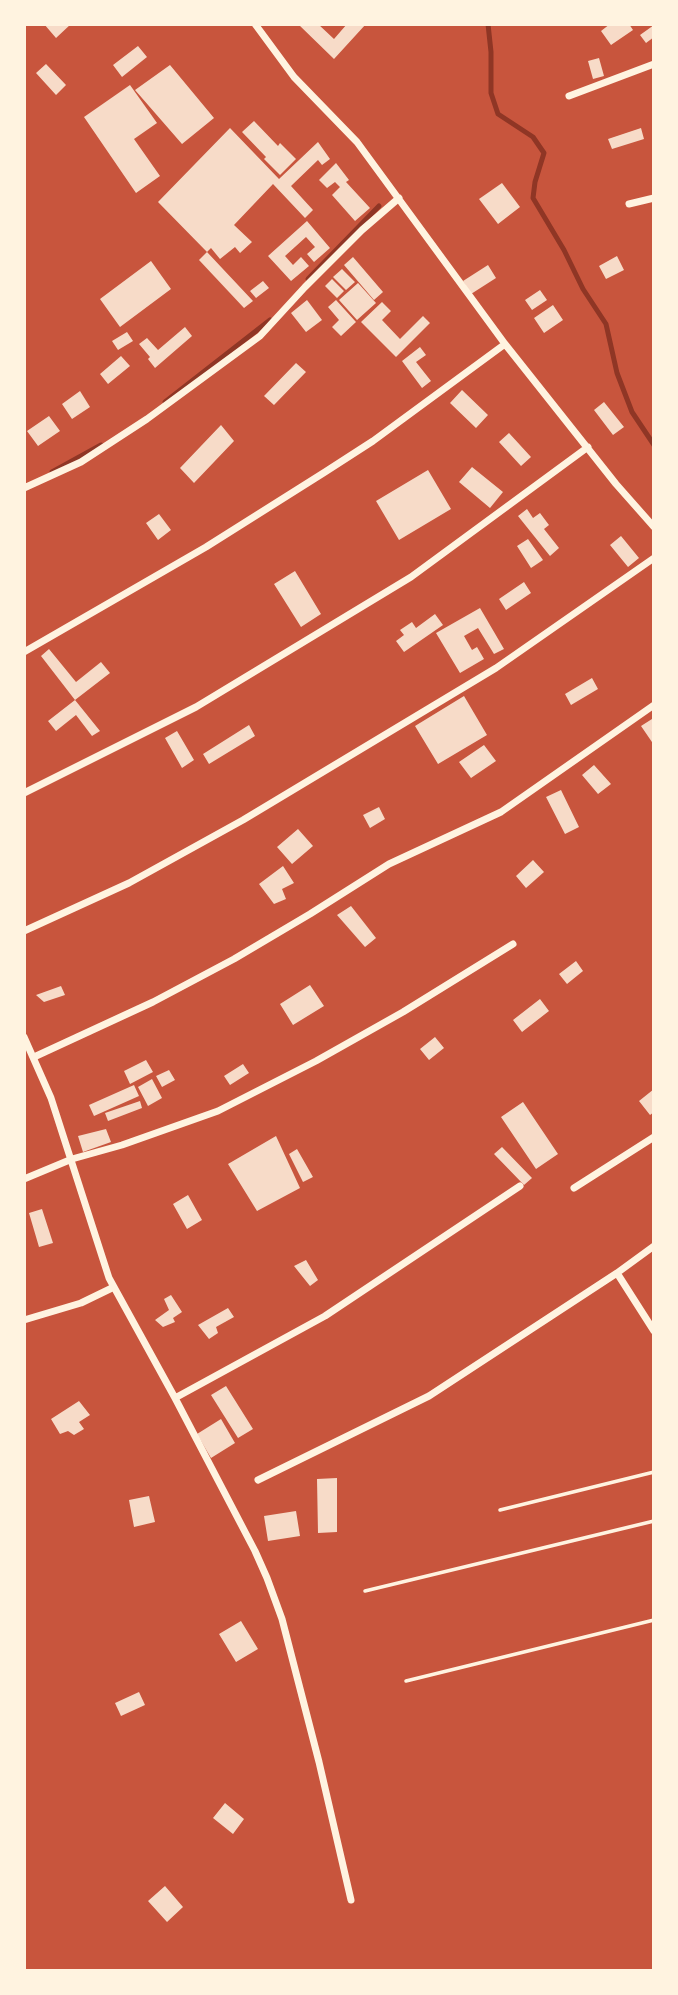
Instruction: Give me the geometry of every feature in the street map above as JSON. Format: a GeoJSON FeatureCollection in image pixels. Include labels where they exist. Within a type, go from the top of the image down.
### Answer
{"type":"FeatureCollection","features":[{"type":"Feature","properties":{"kind":"street"},"geometry":{"type":"LineString","coordinates":[[255,24],[294,77],[358,142],[505,344],[653,527]]}},
{"type":"Feature","properties":{"kind":"street"},"geometry":{"type":"LineString","coordinates":[[569,96],[653,64]]}},
{"type":"Feature","properties":{"kind":"street"},"geometry":{"type":"LineString","coordinates":[[24,488],[81,462],[147,419],[260,336],[362,230],[399,198]]}},
{"type":"Feature","properties":{"kind":"street"},"geometry":{"type":"LineString","coordinates":[[629,204],[653,198]]}},
{"type":"Feature","properties":{"kind":"street"},"geometry":{"type":"LineString","coordinates":[[24,652],[206,547],[344,460],[505,344]]}},
{"type":"Feature","properties":{"kind":"street"},"geometry":{"type":"LineString","coordinates":[[24,793],[196,707],[411,577],[587,447]]}},
{"type":"Feature","properties":{"kind":"street"},"geometry":{"type":"LineString","coordinates":[[24,931],[129,883],[243,820],[496,668],[653,558]]}},
{"type":"Feature","properties":{"kind":"street"},"geometry":{"type":"LineString","coordinates":[[34,1057],[153,1002],[234,959],[390,864],[502,812],[653,705]]}},
{"type":"Feature","properties":{"kind":"street"},"geometry":{"type":"LineString","coordinates":[[24,1179],[218,1111],[316,1061],[513,944]]}},
{"type":"Feature","properties":{"kind":"street"},"geometry":{"type":"LineString","coordinates":[[25,1039],[72,1160],[109,1278],[255,1551],[282,1619],[320,1762],[351,1900]]}},
{"type":"Feature","properties":{"kind":"street"},"geometry":{"type":"LineString","coordinates":[[574,1188],[653,1137]]}},
{"type":"Feature","properties":{"kind":"street"},"geometry":{"type":"LineString","coordinates":[[175,1398],[325,1317],[520,1186]]}},
{"type":"Feature","properties":{"kind":"street"},"geometry":{"type":"LineString","coordinates":[[258,1480],[429,1396],[617,1273],[653,1246]]}},
{"type":"Feature","properties":{"kind":"street"},"geometry":{"type":"LineString","coordinates":[[617,1273],[653,1331]]}},
{"type":"Feature","properties":{"kind":"street"},"geometry":{"type":"LineString","coordinates":[[24,1320],[81,1303],[114,1287]]}},
{"type":"Feature","properties":{"kind":"path"},"geometry":{"type":"LineString","coordinates":[[500,1510],[653,1472]]}},
{"type":"Feature","properties":{"kind":"path"},"geometry":{"type":"LineString","coordinates":[[365,1591],[653,1521]]}},
{"type":"Feature","properties":{"kind":"path"},"geometry":{"type":"LineString","coordinates":[[406,1681],[653,1620]]}},
{"type":"Feature","properties":{"kind":"building"},"geometry":{"type":"Polygon","coordinates":[[[44,24],[71,24],[56,38],[44,24]]]}},
{"type":"Feature","properties":{"kind":"building"},"geometry":{"type":"Polygon","coordinates":[[[298,24],[318,24],[334,39],[347,24],[366,24],[334,59],[298,24]]]}},
{"type":"Feature","properties":{"kind":"building"},"geometry":{"type":"Polygon","coordinates":[[[610,24],[629,24],[633,30],[611,45],[601,31],[610,24]]]}},
{"type":"Feature","properties":{"kind":"building"},"geometry":{"type":"Polygon","coordinates":[[[654,25],[654,37],[646,43],[640,35],[654,25]]]}},
{"type":"Feature","properties":{"kind":"building"},"geometry":{"type":"Polygon","coordinates":[[[138,46],[147,57],[122,77],[113,65],[138,46]]]}},
{"type":"Feature","properties":{"kind":"building"},"geometry":{"type":"Polygon","coordinates":[[[599,58],[604,76],[593,79],[588,61],[599,58]]]}},
{"type":"Feature","properties":{"kind":"building"},"geometry":{"type":"Polygon","coordinates":[[[46,64],[66,85],[56,95],[36,73],[46,64]]]}},
{"type":"Feature","properties":{"kind":"building"},"geometry":{"type":"Polygon","coordinates":[[[170,65],[214,118],[182,144],[135,90],[170,65]]]}},
{"type":"Feature","properties":{"kind":"building"},"geometry":{"type":"Polygon","coordinates":[[[130,85],[157,123],[134,139],[160,176],[136,193],[84,117],[130,85]]]}},
{"type":"Feature","properties":{"kind":"building"},"geometry":{"type":"Polygon","coordinates":[[[254,121],[278,146],[280,143],[296,159],[280,175],[242,132],[254,121]]]}},
{"type":"Feature","properties":{"kind":"building"},"geometry":{"type":"Polygon","coordinates":[[[230,128],[279,179],[318,142],[330,159],[322,165],[318,160],[291,186],[313,210],[305,218],[273,184],[234,225],[252,242],[240,253],[235,247],[220,259],[211,248],[207,252],[158,202],[230,128]]]}},
{"type":"Feature","properties":{"kind":"building"},"geometry":{"type":"Polygon","coordinates":[[[641,128],[644,139],[612,149],[608,139],[641,128]]]}},
{"type":"Feature","properties":{"kind":"building"},"geometry":{"type":"Polygon","coordinates":[[[336,163],[349,180],[346,182],[370,208],[355,221],[332,195],[340,187],[335,182],[327,188],[319,180],[336,163]]]}},
{"type":"Feature","properties":{"kind":"building"},"geometry":{"type":"Polygon","coordinates":[[[502,183],[520,207],[498,224],[479,199],[502,183]]]}},
{"type":"Feature","properties":{"kind":"building"},"geometry":{"type":"Polygon","coordinates":[[[307,221],[330,248],[314,262],[307,254],[315,247],[306,237],[285,256],[293,265],[301,257],[309,266],[291,281],[268,256],[307,221]]]}},
{"type":"Feature","properties":{"kind":"building"},"geometry":{"type":"Polygon","coordinates":[[[207,252],[253,301],[244,308],[199,260],[207,252]]]}},
{"type":"Feature","properties":{"kind":"building"},"geometry":{"type":"Polygon","coordinates":[[[617,256],[624,270],[606,279],[599,266],[617,256]]]}},
{"type":"Feature","properties":{"kind":"building"},"geometry":{"type":"Polygon","coordinates":[[[353,257],[383,292],[374,300],[344,265],[353,257]]]}},
{"type":"Feature","properties":{"kind":"building"},"geometry":{"type":"Polygon","coordinates":[[[151,261],[171,289],[120,327],[100,299],[151,261]]]}},
{"type":"Feature","properties":{"kind":"building"},"geometry":{"type":"Polygon","coordinates":[[[488,265],[496,278],[471,294],[463,281],[488,265]]]}},
{"type":"Feature","properties":{"kind":"building"},"geometry":{"type":"Polygon","coordinates":[[[342,269],[355,282],[346,290],[333,277],[342,269]]]}},
{"type":"Feature","properties":{"kind":"building"},"geometry":{"type":"Polygon","coordinates":[[[332,279],[344,291],[337,298],[325,286],[332,279]]]}},
{"type":"Feature","properties":{"kind":"building"},"geometry":{"type":"Polygon","coordinates":[[[263,281],[269,288],[256,298],[250,291],[263,281]]]}},
{"type":"Feature","properties":{"kind":"building"},"geometry":{"type":"Polygon","coordinates":[[[358,283],[376,303],[357,320],[339,300],[358,283]]]}},
{"type":"Feature","properties":{"kind":"building"},"geometry":{"type":"Polygon","coordinates":[[[540,290],[547,300],[532,310],[525,300],[540,290]]]}},
{"type":"Feature","properties":{"kind":"building"},"geometry":{"type":"Polygon","coordinates":[[[307,300],[322,320],[306,332],[291,313],[307,300]]]}},
{"type":"Feature","properties":{"kind":"building"},"geometry":{"type":"Polygon","coordinates":[[[336,300],[356,322],[341,336],[332,327],[339,320],[328,307],[336,300]]]}},
{"type":"Feature","properties":{"kind":"building"},"geometry":{"type":"Polygon","coordinates":[[[382,302],[391,311],[382,320],[400,339],[423,316],[430,323],[396,357],[361,322],[382,302]]]}},
{"type":"Feature","properties":{"kind":"building"},"geometry":{"type":"Polygon","coordinates":[[[553,305],[563,320],[544,333],[534,318],[553,305]]]}},
{"type":"Feature","properties":{"kind":"building"},"geometry":{"type":"Polygon","coordinates":[[[185,327],[192,336],[155,368],[139,344],[147,338],[158,350],[185,327]]]}},
{"type":"Feature","properties":{"kind":"building"},"geometry":{"type":"Polygon","coordinates":[[[127,332],[133,341],[118,350],[112,341],[127,332]]]}},
{"type":"Feature","properties":{"kind":"building"},"geometry":{"type":"Polygon","coordinates":[[[420,347],[426,355],[416,362],[431,381],[422,388],[402,361],[420,347]]]}},
{"type":"Feature","properties":{"kind":"building"},"geometry":{"type":"Polygon","coordinates":[[[121,356],[130,366],[108,384],[100,374],[121,356]]]}},
{"type":"Feature","properties":{"kind":"building"},"geometry":{"type":"Polygon","coordinates":[[[296,363],[306,372],[274,405],[264,396],[296,363]]]}},
{"type":"Feature","properties":{"kind":"building"},"geometry":{"type":"Polygon","coordinates":[[[462,390],[488,415],[476,428],[450,403],[462,390]]]}},
{"type":"Feature","properties":{"kind":"building"},"geometry":{"type":"Polygon","coordinates":[[[80,391],[90,407],[72,419],[62,404],[80,391]]]}},
{"type":"Feature","properties":{"kind":"building"},"geometry":{"type":"Polygon","coordinates":[[[604,402],[624,427],[613,435],[594,410],[604,402]]]}},
{"type":"Feature","properties":{"kind":"building"},"geometry":{"type":"Polygon","coordinates":[[[49,416],[60,431],[38,446],[27,431],[49,416]]]}},
{"type":"Feature","properties":{"kind":"building"},"geometry":{"type":"Polygon","coordinates":[[[221,425],[234,441],[194,483],[180,468],[221,425]]]}},
{"type":"Feature","properties":{"kind":"building"},"geometry":{"type":"Polygon","coordinates":[[[509,433],[531,457],[521,466],[499,442],[509,433]]]}},
{"type":"Feature","properties":{"kind":"building"},"geometry":{"type":"Polygon","coordinates":[[[472,467],[503,492],[490,508],[459,482],[472,467]]]}},
{"type":"Feature","properties":{"kind":"building"},"geometry":{"type":"Polygon","coordinates":[[[428,470],[451,509],[399,540],[376,501],[428,470]]]}},
{"type":"Feature","properties":{"kind":"building"},"geometry":{"type":"Polygon","coordinates":[[[527,509],[533,518],[540,513],[549,525],[544,529],[559,548],[550,556],[518,516],[527,509]]]}},
{"type":"Feature","properties":{"kind":"building"},"geometry":{"type":"Polygon","coordinates":[[[159,514],[171,530],[158,540],[146,523],[159,514]]]}},
{"type":"Feature","properties":{"kind":"building"},"geometry":{"type":"Polygon","coordinates":[[[621,536],[639,558],[628,567],[610,545],[621,536]]]}},
{"type":"Feature","properties":{"kind":"building"},"geometry":{"type":"Polygon","coordinates":[[[528,539],[543,560],[531,568],[517,546],[528,539]]]}},
{"type":"Feature","properties":{"kind":"building"},"geometry":{"type":"Polygon","coordinates":[[[295,571],[321,614],[301,627],[274,584],[295,571]]]}},
{"type":"Feature","properties":{"kind":"building"},"geometry":{"type":"Polygon","coordinates":[[[524,582],[531,593],[506,610],[499,599],[524,582]]]}},
{"type":"Feature","properties":{"kind":"building"},"geometry":{"type":"Polygon","coordinates":[[[480,608],[504,649],[494,654],[478,628],[464,636],[472,650],[477,647],[484,659],[460,673],[436,633],[480,608]]]}},
{"type":"Feature","properties":{"kind":"building"},"geometry":{"type":"Polygon","coordinates":[[[435,614],[443,625],[404,652],[396,641],[404,635],[400,630],[412,622],[416,628],[435,614]]]}},
{"type":"Feature","properties":{"kind":"building"},"geometry":{"type":"Polygon","coordinates":[[[49,649],[76,682],[101,662],[110,673],[75,700],[41,656],[49,649]]]}},
{"type":"Feature","properties":{"kind":"building"},"geometry":{"type":"Polygon","coordinates":[[[592,678],[598,689],[571,705],[565,694],[592,678]]]}},
{"type":"Feature","properties":{"kind":"building"},"geometry":{"type":"Polygon","coordinates":[[[464,696],[487,735],[438,764],[415,726],[464,696]]]}},
{"type":"Feature","properties":{"kind":"building"},"geometry":{"type":"Polygon","coordinates":[[[75,700],[100,731],[92,736],[76,715],[56,731],[48,721],[75,700]]]}},
{"type":"Feature","properties":{"kind":"building"},"geometry":{"type":"Polygon","coordinates":[[[652,719],[654,722],[654,745],[641,726],[652,719]]]}},
{"type":"Feature","properties":{"kind":"building"},"geometry":{"type":"Polygon","coordinates":[[[249,725],[255,736],[209,764],[203,754],[249,725]]]}},
{"type":"Feature","properties":{"kind":"building"},"geometry":{"type":"Polygon","coordinates":[[[177,731],[194,760],[182,768],[165,738],[177,731]]]}},
{"type":"Feature","properties":{"kind":"building"},"geometry":{"type":"Polygon","coordinates":[[[484,745],[496,761],[471,778],[459,762],[484,745]]]}},
{"type":"Feature","properties":{"kind":"building"},"geometry":{"type":"Polygon","coordinates":[[[594,765],[611,784],[598,794],[582,775],[594,765]]]}},
{"type":"Feature","properties":{"kind":"building"},"geometry":{"type":"Polygon","coordinates":[[[561,790],[579,827],[565,834],[546,797],[561,790]]]}},
{"type":"Feature","properties":{"kind":"building"},"geometry":{"type":"Polygon","coordinates":[[[379,807],[385,819],[370,828],[363,815],[379,807]]]}},
{"type":"Feature","properties":{"kind":"building"},"geometry":{"type":"Polygon","coordinates":[[[298,829],[313,846],[292,864],[277,847],[298,829]]]}},
{"type":"Feature","properties":{"kind":"building"},"geometry":{"type":"Polygon","coordinates":[[[533,860],[544,872],[526,888],[516,876],[533,860]]]}},
{"type":"Feature","properties":{"kind":"building"},"geometry":{"type":"Polygon","coordinates":[[[283,866],[294,883],[282,889],[286,899],[274,904],[259,884],[283,866]]]}},
{"type":"Feature","properties":{"kind":"building"},"geometry":{"type":"Polygon","coordinates":[[[351,906],[376,938],[365,947],[337,915],[351,906]]]}},
{"type":"Feature","properties":{"kind":"building"},"geometry":{"type":"Polygon","coordinates":[[[576,961],[583,971],[567,984],[559,974],[576,961]]]}},
{"type":"Feature","properties":{"kind":"building"},"geometry":{"type":"Polygon","coordinates":[[[310,985],[324,1006],[293,1025],[280,1004],[310,985]]]}},
{"type":"Feature","properties":{"kind":"building"},"geometry":{"type":"Polygon","coordinates":[[[61,986],[65,995],[44,1002],[36,995],[61,986]]]}},
{"type":"Feature","properties":{"kind":"building"},"geometry":{"type":"Polygon","coordinates":[[[540,999],[549,1011],[522,1032],[513,1020],[540,999]]]}},
{"type":"Feature","properties":{"kind":"building"},"geometry":{"type":"Polygon","coordinates":[[[435,1037],[444,1048],[429,1060],[420,1049],[435,1037]]]}},
{"type":"Feature","properties":{"kind":"building"},"geometry":{"type":"Polygon","coordinates":[[[146,1060],[153,1072],[130,1084],[124,1071],[146,1060]]]}},
{"type":"Feature","properties":{"kind":"building"},"geometry":{"type":"Polygon","coordinates":[[[243,1064],[249,1073],[230,1085],[224,1076],[243,1064]]]}},
{"type":"Feature","properties":{"kind":"building"},"geometry":{"type":"Polygon","coordinates":[[[169,1070],[175,1080],[162,1087],[156,1076],[169,1070]]]}},
{"type":"Feature","properties":{"kind":"building"},"geometry":{"type":"Polygon","coordinates":[[[152,1079],[162,1098],[148,1106],[138,1087],[152,1079]]]}},
{"type":"Feature","properties":{"kind":"building"},"geometry":{"type":"Polygon","coordinates":[[[134,1085],[139,1096],[94,1116],[89,1105],[134,1085]]]}},
{"type":"Feature","properties":{"kind":"building"},"geometry":{"type":"Polygon","coordinates":[[[654,1089],[654,1112],[650,1115],[639,1101],[654,1089]]]}},
{"type":"Feature","properties":{"kind":"building"},"geometry":{"type":"Polygon","coordinates":[[[140,1101],[142,1108],[108,1121],[105,1113],[140,1101]]]}},
{"type":"Feature","properties":{"kind":"building"},"geometry":{"type":"Polygon","coordinates":[[[523,1102],[558,1154],[536,1169],[501,1117],[523,1102]]]}},
{"type":"Feature","properties":{"kind":"building"},"geometry":{"type":"Polygon","coordinates":[[[106,1129],[111,1142],[83,1152],[78,1136],[106,1129]]]}},
{"type":"Feature","properties":{"kind":"building"},"geometry":{"type":"Polygon","coordinates":[[[276,1136],[300,1188],[257,1211],[228,1164],[276,1136]]]}},
{"type":"Feature","properties":{"kind":"building"},"geometry":{"type":"Polygon","coordinates":[[[502,1147],[532,1178],[524,1185],[494,1154],[502,1147]]]}},
{"type":"Feature","properties":{"kind":"building"},"geometry":{"type":"Polygon","coordinates":[[[297,1149],[313,1177],[303,1182],[289,1154],[297,1149]]]}},
{"type":"Feature","properties":{"kind":"building"},"geometry":{"type":"Polygon","coordinates":[[[188,1195],[202,1220],[187,1229],[173,1204],[188,1195]]]}},
{"type":"Feature","properties":{"kind":"building"},"geometry":{"type":"Polygon","coordinates":[[[42,1209],[53,1243],[39,1247],[29,1213],[42,1209]]]}},
{"type":"Feature","properties":{"kind":"building"},"geometry":{"type":"Polygon","coordinates":[[[306,1260],[318,1280],[310,1286],[294,1266],[306,1260]]]}},
{"type":"Feature","properties":{"kind":"building"},"geometry":{"type":"Polygon","coordinates":[[[171,1295],[182,1312],[173,1318],[175,1322],[163,1327],[155,1320],[169,1310],[164,1299],[171,1295]]]}},
{"type":"Feature","properties":{"kind":"building"},"geometry":{"type":"Polygon","coordinates":[[[228,1308],[234,1317],[216,1327],[218,1333],[209,1339],[198,1325],[228,1308]]]}},
{"type":"Feature","properties":{"kind":"building"},"geometry":{"type":"Polygon","coordinates":[[[226,1386],[253,1429],[238,1438],[211,1395],[226,1386]]]}},
{"type":"Feature","properties":{"kind":"building"},"geometry":{"type":"Polygon","coordinates":[[[79,1401],[90,1415],[79,1422],[84,1429],[74,1435],[68,1431],[60,1434],[51,1419],[79,1401]]]}},
{"type":"Feature","properties":{"kind":"building"},"geometry":{"type":"Polygon","coordinates":[[[221,1419],[235,1443],[211,1458],[197,1434],[221,1419]]]}},
{"type":"Feature","properties":{"kind":"building"},"geometry":{"type":"Polygon","coordinates":[[[337,1478],[337,1532],[318,1533],[317,1479],[337,1478]]]}},
{"type":"Feature","properties":{"kind":"building"},"geometry":{"type":"Polygon","coordinates":[[[149,1496],[155,1522],[134,1527],[129,1500],[149,1496]]]}},
{"type":"Feature","properties":{"kind":"building"},"geometry":{"type":"Polygon","coordinates":[[[296,1511],[300,1536],[268,1541],[264,1516],[296,1511]]]}},
{"type":"Feature","properties":{"kind":"building"},"geometry":{"type":"Polygon","coordinates":[[[241,1621],[258,1649],[236,1662],[219,1634],[241,1621]]]}},
{"type":"Feature","properties":{"kind":"building"},"geometry":{"type":"Polygon","coordinates":[[[139,1692],[145,1705],[121,1716],[115,1703],[139,1692]]]}},
{"type":"Feature","properties":{"kind":"building"},"geometry":{"type":"Polygon","coordinates":[[[225,1803],[244,1819],[233,1834],[213,1818],[225,1803]]]}},
{"type":"Feature","properties":{"kind":"building"},"geometry":{"type":"Polygon","coordinates":[[[165,1886],[183,1907],[167,1922],[148,1901],[165,1886]]]}},
{"type":"Feature","properties":{"kind":"waterway"},"geometry":{"type":"LineString","coordinates":[[488,24],[491,93],[498,114],[533,137],[544,153],[533,198],[564,250],[583,289],[606,324],[617,373],[632,412],[654,445]]}},
{"type":"Feature","properties":{"kind":"waterway"},"geometry":{"type":"LineString","coordinates":[[308,279],[379,206]]}},
{"type":"Feature","properties":{"kind":"waterway"},"geometry":{"type":"LineString","coordinates":[[165,402],[270,320]]}},
{"type":"Feature","properties":{"kind":"waterway"},"geometry":{"type":"LineString","coordinates":[[52,472],[101,445]]}}]}
